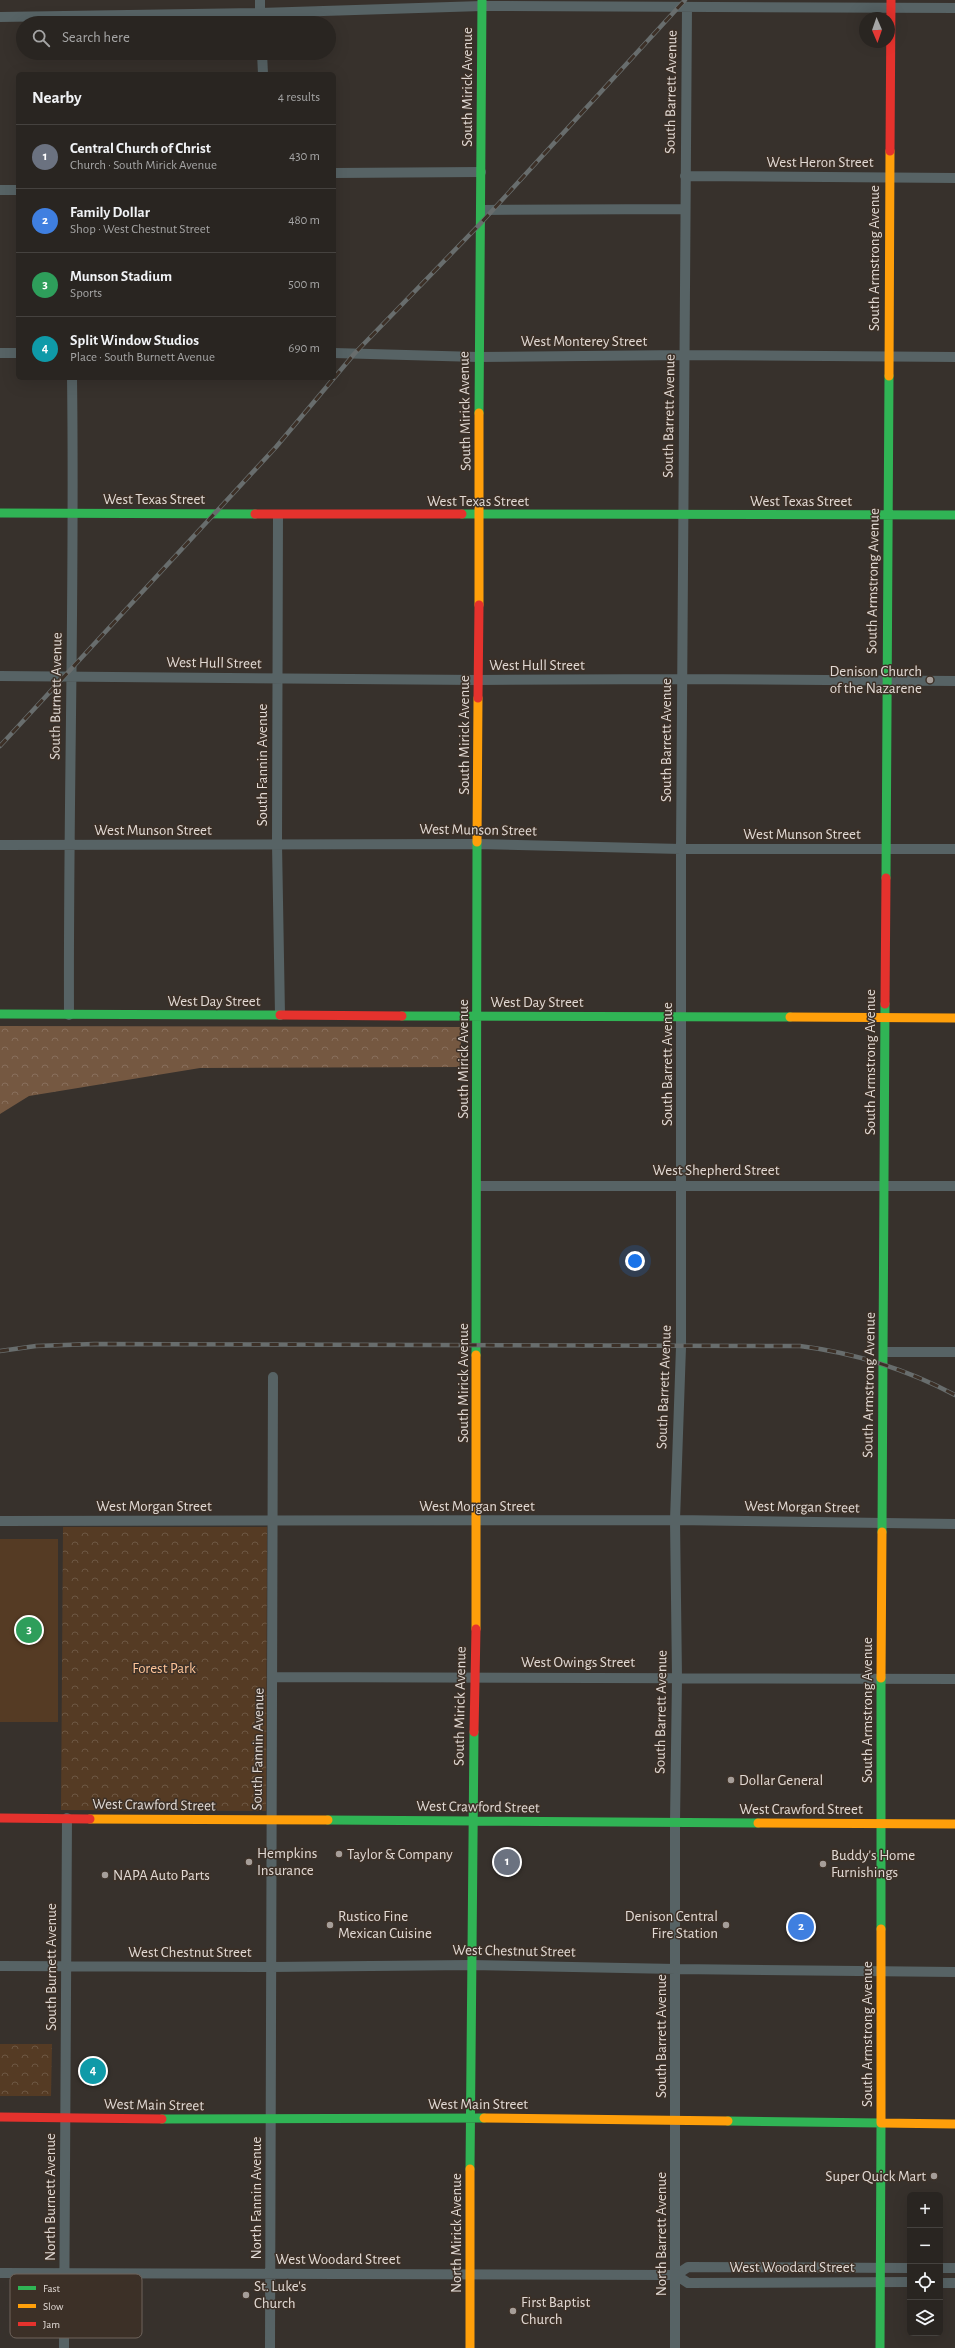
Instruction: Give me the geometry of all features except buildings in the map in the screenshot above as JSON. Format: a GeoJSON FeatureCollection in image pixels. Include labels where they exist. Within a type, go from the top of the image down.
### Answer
{"type":"FeatureCollection","features":[{"type":"Feature","properties":{"kind":"street"},"geometry":{"type":"LineString","coordinates":[[260,0],[260,16]]}},
{"type":"Feature","properties":{"kind":"street"},"geometry":{"type":"LineString","coordinates":[[290,16],[482,3],[638,3],[687,7],[890,4],[955,8]]}},
{"type":"Feature","properties":{"kind":"street","name":"South Mirick Avenue"},"geometry":{"type":"LineString","coordinates":[[471,2118],[472,1822],[477,1521],[477,844],[480,515],[478,356],[482,3]]}},
{"type":"Feature","properties":{"kind":"street","name":"South Armstrong Avenue"},"geometry":{"type":"LineString","coordinates":[[880,2348],[882,1823],[881,1678],[884,1352],[884,1017],[890,4]]}},
{"type":"Feature","properties":{"kind":"street","name":"South Barrett Avenue"},"geometry":{"type":"LineString","coordinates":[[676,2121],[674,1823],[677,1677],[675,1520],[681,1347],[681,849],[687,7]]}},
{"type":"Feature","properties":{"kind":"street"},"geometry":{"type":"LineString","coordinates":[[0,17],[16,17]]}},
{"type":"Feature","properties":{"kind":"street"},"geometry":{"type":"LineString","coordinates":[[262,60],[263,72]]}},
{"type":"Feature","properties":{"kind":"street"},"geometry":{"type":"LineString","coordinates":[[336,173],[480,172]]}},
{"type":"Feature","properties":{"kind":"street","name":"West Heron Street"},"geometry":{"type":"LineString","coordinates":[[685,176],[955,178]]}},
{"type":"Feature","properties":{"kind":"street"},"geometry":{"type":"LineString","coordinates":[[0,190],[16,190]]}},
{"type":"Feature","properties":{"kind":"street"},"geometry":{"type":"LineString","coordinates":[[480,210],[685,209]]}},
{"type":"Feature","properties":{"kind":"street"},"geometry":{"type":"LineString","coordinates":[[0,353],[16,353]]}},
{"type":"Feature","properties":{"kind":"street","name":"West Monterey Street"},"geometry":{"type":"LineString","coordinates":[[336,353],[478,356],[685,355],[955,357]]}},
{"type":"Feature","properties":{"kind":"street","name":"South Burnett Avenue"},"geometry":{"type":"LineString","coordinates":[[69,1015],[68,845],[74,513],[72,380]]}},
{"type":"Feature","properties":{"kind":"street","name":"West Texas Street"},"geometry":{"type":"LineString","coordinates":[[0,513],[683,516],[955,515]]}},
{"type":"Feature","properties":{"kind":"street","name":"South Fannin Avenue"},"geometry":{"type":"LineString","coordinates":[[278,515],[277,844],[280,1015]]}},
{"type":"Feature","properties":{"kind":"street","name":"West Hull Street"},"geometry":{"type":"LineString","coordinates":[[0,676],[277,679],[955,681]]}},
{"type":"Feature","properties":{"kind":"street","name":"West Munson Street"},"geometry":{"type":"LineString","coordinates":[[0,845],[477,844],[681,849],[955,849]]}},
{"type":"Feature","properties":{"kind":"street","name":"West Day Street"},"geometry":{"type":"LineString","coordinates":[[0,1014],[955,1018]]}},
{"type":"Feature","properties":{"kind":"street","name":"West Shepherd Street"},"geometry":{"type":"LineString","coordinates":[[478,1186],[955,1186]]}},
{"type":"Feature","properties":{"kind":"street"},"geometry":{"type":"LineString","coordinates":[[884,1352],[955,1352]]}},
{"type":"Feature","properties":{"kind":"street","name":"South Fannin Avenue"},"geometry":{"type":"LineString","coordinates":[[272,2120],[271,1968],[273,1377]]}},
{"type":"Feature","properties":{"kind":"street","name":"West Morgan Street"},"geometry":{"type":"LineString","coordinates":[[0,1521],[675,1520],[955,1524]]}},
{"type":"Feature","properties":{"kind":"street","name":"West Owings Street"},"geometry":{"type":"LineString","coordinates":[[273,1677],[475,1676],[955,1679]]}},
{"type":"Feature","properties":{"kind":"street","name":"West Crawford Street"},"geometry":{"type":"LineString","coordinates":[[0,1818],[272,1821],[955,1824]]}},
{"type":"Feature","properties":{"kind":"street","name":"South Burnett Avenue"},"geometry":{"type":"LineString","coordinates":[[65,2118],[67,1818]]}},
{"type":"Feature","properties":{"kind":"street","name":"West Chestnut Street"},"geometry":{"type":"LineString","coordinates":[[0,1966],[271,1968],[471,1965],[955,1972]]}},
{"type":"Feature","properties":{"kind":"street","name":"West Main Street"},"geometry":{"type":"LineString","coordinates":[[0,2117],[272,2120],[471,2118],[955,2124]]}},
{"type":"Feature","properties":{"kind":"street","name":"North Burnett Avenue"},"geometry":{"type":"LineString","coordinates":[[64,2273],[65,2118]]}},
{"type":"Feature","properties":{"kind":"street","name":"North Mirick Avenue"},"geometry":{"type":"LineString","coordinates":[[470,2348],[471,2118]]}},
{"type":"Feature","properties":{"kind":"street","name":"North Fannin Avenue"},"geometry":{"type":"LineString","coordinates":[[270,2348],[272,2120]]}},
{"type":"Feature","properties":{"kind":"street","name":"North Barrett Avenue"},"geometry":{"type":"LineString","coordinates":[[675,2348],[676,2121]]}},
{"type":"Feature","properties":{"kind":"street","name":"West Woodard Street"},"geometry":{"type":"LineString","coordinates":[[676,2275],[688,2267],[907,2268]]}},
{"type":"Feature","properties":{"kind":"street"},"geometry":{"type":"LineString","coordinates":[[943,2268],[955,2268]]}},
{"type":"Feature","properties":{"kind":"street","name":"West Woodard Street"},"geometry":{"type":"LineString","coordinates":[[0,2273],[676,2275],[688,2282],[907,2282]]}},
{"type":"Feature","properties":{"kind":"street"},"geometry":{"type":"LineString","coordinates":[[943,2283],[955,2283]]}},
{"type":"Feature","properties":{"kind":"green space"},"geometry":{"type":"Polygon","coordinates":[[[0,1026],[460,1027],[462,1067],[200,1068],[29,1096],[0,1114],[0,1026]]]}},
{"type":"Feature","properties":{"kind":"green space","name":"Forest Park"},"geometry":{"type":"Polygon","coordinates":[[[63,1527],[267,1527],[266,1811],[61,1810],[63,1527]]]}},
{"type":"Feature","properties":{"kind":"green space"},"geometry":{"type":"Polygon","coordinates":[[[0,1539],[58,1539],[58,1722],[0,1722],[0,1539]]]}},
{"type":"Feature","properties":{"kind":"green space"},"geometry":{"type":"Polygon","coordinates":[[[0,2044],[52,2044],[51,2096],[0,2096],[0,2044]]]}},
{"type":"Feature","properties":{"kind":"railway"},"geometry":{"type":"LineString","coordinates":[[336,376],[355,353],[480,224],[685,0]]}},
{"type":"Feature","properties":{"kind":"railway"},"geometry":{"type":"LineString","coordinates":[[0,746],[276,447],[332,380]]}},
{"type":"Feature","properties":{"kind":"railway"},"geometry":{"type":"LineString","coordinates":[[0,1351],[36,1346],[94,1344],[800,1346],[841,1353],[880,1363],[918,1377],[955,1395]]}},
{"type":"Feature","properties":{"kind":"traffic: fast"},"geometry":{"type":"LineString","coordinates":[[479,413],[482,0]]}},
{"type":"Feature","properties":{"kind":"traffic: fast"},"geometry":{"type":"LineString","coordinates":[[886,878],[889,376]]}},
{"type":"Feature","properties":{"kind":"traffic: fast"},"geometry":{"type":"LineString","coordinates":[[0,513],[255,514]]}},
{"type":"Feature","properties":{"kind":"traffic: fast"},"geometry":{"type":"LineString","coordinates":[[462,514],[955,515]]}},
{"type":"Feature","properties":{"kind":"traffic: fast"},"geometry":{"type":"LineString","coordinates":[[476,1355],[477,842]]}},
{"type":"Feature","properties":{"kind":"traffic: fast"},"geometry":{"type":"LineString","coordinates":[[882,1532],[885,1004]]}},
{"type":"Feature","properties":{"kind":"traffic: fast"},"geometry":{"type":"LineString","coordinates":[[0,1014],[280,1015]]}},
{"type":"Feature","properties":{"kind":"traffic: fast"},"geometry":{"type":"LineString","coordinates":[[402,1016],[790,1017]]}},
{"type":"Feature","properties":{"kind":"traffic: fast"},"geometry":{"type":"LineString","coordinates":[[881,1678],[881,1929]]}},
{"type":"Feature","properties":{"kind":"traffic: fast"},"geometry":{"type":"LineString","coordinates":[[470,2169],[474,1732]]}},
{"type":"Feature","properties":{"kind":"traffic: fast"},"geometry":{"type":"LineString","coordinates":[[328,1820],[758,1823]]}},
{"type":"Feature","properties":{"kind":"traffic: fast"},"geometry":{"type":"LineString","coordinates":[[162,2119],[484,2118]]}},
{"type":"Feature","properties":{"kind":"traffic: fast"},"geometry":{"type":"LineString","coordinates":[[728,2121],[881,2123],[880,2348]]}},
{"type":"Feature","properties":{"kind":"traffic: slow"},"geometry":{"type":"LineString","coordinates":[[889,376],[890,151]]}},
{"type":"Feature","properties":{"kind":"traffic: slow"},"geometry":{"type":"LineString","coordinates":[[479,413],[479,605]]}},
{"type":"Feature","properties":{"kind":"traffic: slow"},"geometry":{"type":"LineString","coordinates":[[477,842],[478,698]]}},
{"type":"Feature","properties":{"kind":"traffic: slow"},"geometry":{"type":"LineString","coordinates":[[790,1017],[955,1018]]}},
{"type":"Feature","properties":{"kind":"traffic: slow"},"geometry":{"type":"LineString","coordinates":[[476,1355],[476,1629]]}},
{"type":"Feature","properties":{"kind":"traffic: slow"},"geometry":{"type":"LineString","coordinates":[[881,1678],[882,1532]]}},
{"type":"Feature","properties":{"kind":"traffic: slow"},"geometry":{"type":"LineString","coordinates":[[90,1819],[328,1820]]}},
{"type":"Feature","properties":{"kind":"traffic: slow"},"geometry":{"type":"LineString","coordinates":[[758,1823],[955,1824]]}},
{"type":"Feature","properties":{"kind":"traffic: slow"},"geometry":{"type":"LineString","coordinates":[[881,1929],[881,2123],[955,2124]]}},
{"type":"Feature","properties":{"kind":"traffic: slow"},"geometry":{"type":"LineString","coordinates":[[484,2118],[728,2121]]}},
{"type":"Feature","properties":{"kind":"traffic: slow"},"geometry":{"type":"LineString","coordinates":[[470,2169],[470,2348]]}},
{"type":"Feature","properties":{"kind":"traffic: jam"},"geometry":{"type":"LineString","coordinates":[[890,151],[891,0]]}},
{"type":"Feature","properties":{"kind":"traffic: jam"},"geometry":{"type":"LineString","coordinates":[[255,514],[462,514]]}},
{"type":"Feature","properties":{"kind":"traffic: jam"},"geometry":{"type":"LineString","coordinates":[[478,698],[479,605]]}},
{"type":"Feature","properties":{"kind":"traffic: jam"},"geometry":{"type":"LineString","coordinates":[[885,1004],[886,878]]}},
{"type":"Feature","properties":{"kind":"traffic: jam"},"geometry":{"type":"LineString","coordinates":[[280,1015],[402,1016]]}},
{"type":"Feature","properties":{"kind":"traffic: jam"},"geometry":{"type":"LineString","coordinates":[[474,1732],[476,1629]]}},
{"type":"Feature","properties":{"kind":"traffic: jam"},"geometry":{"type":"LineString","coordinates":[[0,1818],[90,1819]]}},
{"type":"Feature","properties":{"kind":"traffic: jam"},"geometry":{"type":"LineString","coordinates":[[0,2117],[162,2119]]}},
{"type":"Feature","properties":{"kind":"place","name":"Denison Church of the Nazarene"},"geometry":{"type":"Point","coordinates":[930,680]}},
{"type":"Feature","properties":{"kind":"place","name":"Munson Stadium"},"geometry":{"type":"Point","coordinates":[29,1630]}},
{"type":"Feature","properties":{"kind":"place","name":"Dollar General"},"geometry":{"type":"Point","coordinates":[731,1780]}},
{"type":"Feature","properties":{"kind":"place","name":"Taylor & Company"},"geometry":{"type":"Point","coordinates":[339,1854]}},
{"type":"Feature","properties":{"kind":"place","name":"Hempkins Insurance"},"geometry":{"type":"Point","coordinates":[249,1862]}},
{"type":"Feature","properties":{"kind":"place","name":"Central Church of Christ"},"geometry":{"type":"Point","coordinates":[507,1862]}},
{"type":"Feature","properties":{"kind":"place","name":"Buddy's Home Furnishings"},"geometry":{"type":"Point","coordinates":[823,1864]}},
{"type":"Feature","properties":{"kind":"place","name":"NAPA Auto Parts"},"geometry":{"type":"Point","coordinates":[105,1875]}},
{"type":"Feature","properties":{"kind":"place","name":"Rustico Fine Mexican Cuisine"},"geometry":{"type":"Point","coordinates":[330,1925]}},
{"type":"Feature","properties":{"kind":"place","name":"Denison Central Fire Station"},"geometry":{"type":"Point","coordinates":[726,1925]}},
{"type":"Feature","properties":{"kind":"place","name":"Family Dollar"},"geometry":{"type":"Point","coordinates":[801,1927]}},
{"type":"Feature","properties":{"kind":"place","name":"Split Window Studios"},"geometry":{"type":"Point","coordinates":[93,2071]}},
{"type":"Feature","properties":{"kind":"place","name":"Super Quick Mart"},"geometry":{"type":"Point","coordinates":[934,2176]}},
{"type":"Feature","properties":{"kind":"place","name":"St. Luke's Church"},"geometry":{"type":"Point","coordinates":[246,2295]}},
{"type":"Feature","properties":{"kind":"place","name":"First Baptist Church"},"geometry":{"type":"Point","coordinates":[513,2311]}}]}
